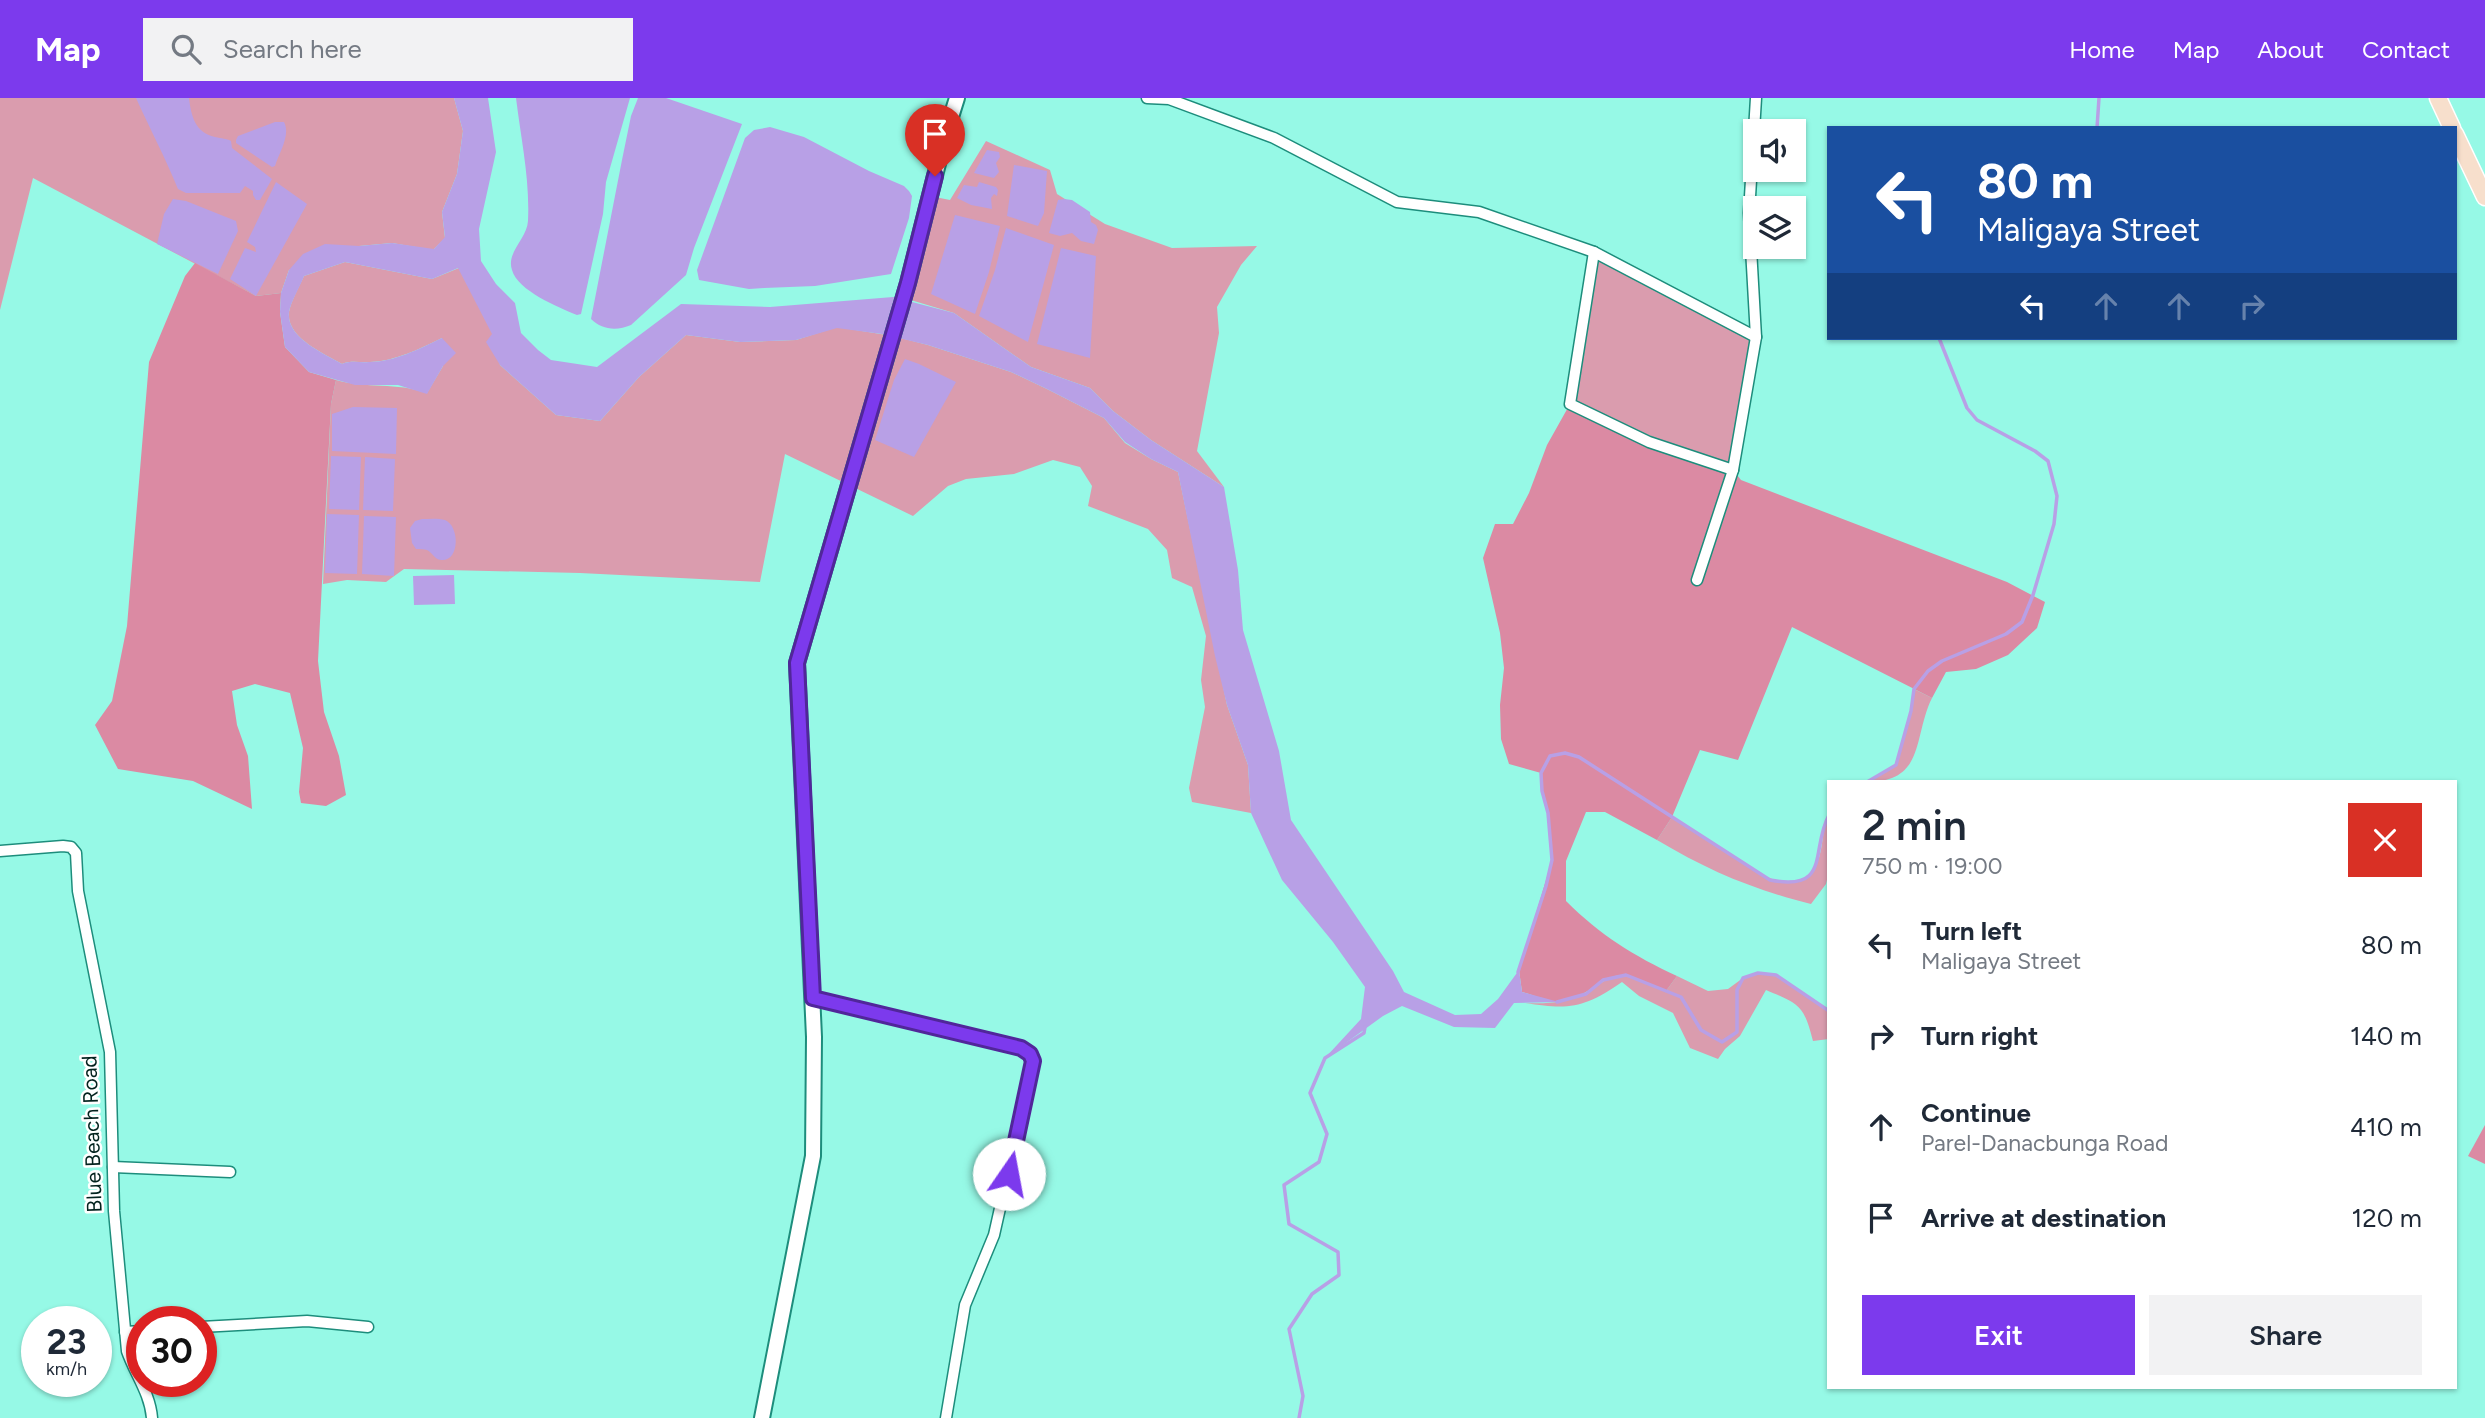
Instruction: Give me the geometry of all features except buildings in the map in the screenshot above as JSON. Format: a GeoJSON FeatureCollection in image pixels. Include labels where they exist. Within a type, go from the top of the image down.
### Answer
{"type":"FeatureCollection","features":[{"type":"Feature","properties":{"kind":"main road"},"geometry":{"type":"LineString","coordinates":[[762,1418],[813,1156],[813,998],[797,663],[908,283],[957,98]]}},
{"type":"Feature","properties":{"kind":"main road"},"geometry":{"type":"LineString","coordinates":[[2438,98],[2451,126]]}},
{"type":"Feature","properties":{"kind":"main road"},"geometry":{"type":"LineString","coordinates":[[2457,138],[2485,197]]}},
{"type":"Feature","properties":{"kind":"street"},"geometry":{"type":"LineString","coordinates":[[1147,98],[1170,99],[1274,138],[1397,202],[1479,212],[1594,252],[1756,337]]}},
{"type":"Feature","properties":{"kind":"street"},"geometry":{"type":"LineString","coordinates":[[1697,580],[1733,470],[1756,337],[1749,213],[1756,98]]}},
{"type":"Feature","properties":{"kind":"street"},"geometry":{"type":"LineString","coordinates":[[1594,252],[1570,404],[1649,442],[1733,470]]}},
{"type":"Feature","properties":{"kind":"street","name":"Blue Beach Road"},"geometry":{"type":"LineString","coordinates":[[0,851],[63,846],[76,853],[78,891],[110,1052],[114,1211],[127,1351],[132,1368],[144,1387],[152,1418]]}},
{"type":"Feature","properties":{"kind":"street"},"geometry":{"type":"LineString","coordinates":[[813,998],[1021,1048],[1030,1054],[1033,1061],[994,1235],[965,1305],[946,1418]]}},
{"type":"Feature","properties":{"kind":"street"},"geometry":{"type":"LineString","coordinates":[[113,1167],[230,1172]]}},
{"type":"Feature","properties":{"kind":"street"},"geometry":{"type":"LineString","coordinates":[[217,1326],[307,1321],[368,1327]]}},
{"type":"Feature","properties":{"kind":"shaded area"},"geometry":{"type":"Polygon","coordinates":[[[0,98],[454,98],[463,131],[457,174],[442,212],[445,238],[433,250],[392,243],[359,246],[289,270],[281,293],[256,296],[33,178],[0,310],[0,98]]]}},
{"type":"Feature","properties":{"kind":"shaded area"},"geometry":{"type":"Polygon","coordinates":[[[136,98],[189,98],[193,117],[203,132],[231,141],[232,148],[272,179],[260,200],[256,200],[253,191],[245,186],[240,193],[186,193],[178,189],[136,98]]]}},
{"type":"Feature","properties":{"kind":"shaded area"},"geometry":{"type":"Polygon","coordinates":[[[454,98],[488,98],[496,152],[479,229],[481,261],[496,284],[515,303],[521,333],[551,360],[597,367],[681,304],[770,307],[893,297],[954,313],[1031,367],[1090,388],[1113,411],[1151,440],[1224,487],[1238,570],[1243,630],[1279,751],[1291,820],[1393,971],[1404,992],[1455,1015],[1481,1014],[1498,999],[1519,970],[1522,992],[1559,1002],[1514,1003],[1495,1028],[1454,1027],[1402,1006],[1383,1016],[1325,1058],[1361,1019],[1365,987],[1333,942],[1282,880],[1251,813],[1248,765],[1227,705],[1215,656],[1178,472],[1125,442],[1104,418],[1047,389],[1011,372],[928,345],[882,334],[837,328],[796,340],[740,342],[686,335],[639,377],[600,421],[556,415],[500,365],[486,342],[492,334],[458,268],[432,279],[345,262],[304,276],[289,312],[293,330],[308,344],[342,364],[388,360],[442,338],[456,353],[443,366],[427,394],[398,385],[355,385],[309,372],[285,347],[280,312],[281,293],[289,270],[303,254],[325,244],[359,246],[392,243],[434,249],[445,237],[442,212],[457,174],[463,131],[454,98]]]}},
{"type":"Feature","properties":{"kind":"shaded area"},"geometry":{"type":"Polygon","coordinates":[[[516,98],[630,98],[606,182],[603,214],[581,314],[560,308],[530,291],[516,278],[512,270],[512,257],[528,221],[526,174],[516,98]]]}},
{"type":"Feature","properties":{"kind":"shaded area"},"geometry":{"type":"Polygon","coordinates":[[[638,98],[666,98],[742,124],[686,275],[631,325],[610,328],[591,319],[631,116],[638,98]]]}},
{"type":"Feature","properties":{"kind":"shaded area"},"geometry":{"type":"Polygon","coordinates":[[[275,122],[284,122],[286,133],[275,166],[272,167],[236,143],[236,140],[238,136],[275,122]]]}},
{"type":"Feature","properties":{"kind":"shaded area"},"geometry":{"type":"Polygon","coordinates":[[[770,127],[804,137],[904,186],[909,191],[912,196],[909,218],[891,274],[815,286],[749,289],[699,280],[697,270],[745,138],[754,130],[770,127]]]}},
{"type":"Feature","properties":{"kind":"shaded area"},"geometry":{"type":"Polygon","coordinates":[[[986,141],[1050,170],[1057,194],[1105,224],[1172,248],[1257,246],[1241,265],[1217,307],[1219,333],[1197,451],[1224,487],[1151,440],[1113,411],[1090,388],[1031,367],[954,313],[904,298],[930,196],[950,200],[986,141]]]}},
{"type":"Feature","properties":{"kind":"shaded area"},"geometry":{"type":"Polygon","coordinates":[[[987,150],[999,152],[1000,157],[996,163],[999,172],[994,178],[974,173],[987,150]]]}},
{"type":"Feature","properties":{"kind":"shaded area"},"geometry":{"type":"Polygon","coordinates":[[[1014,165],[1047,171],[1044,213],[1038,226],[1007,216],[1014,165]]]}},
{"type":"Feature","properties":{"kind":"shaded area"},"geometry":{"type":"Polygon","coordinates":[[[276,182],[307,204],[256,296],[230,279],[245,248],[256,252],[255,247],[247,242],[276,182]]]}},
{"type":"Feature","properties":{"kind":"shaded area"},"geometry":{"type":"Polygon","coordinates":[[[979,182],[998,190],[997,196],[994,194],[991,198],[992,209],[971,205],[957,198],[964,185],[977,187],[979,182]]]}},
{"type":"Feature","properties":{"kind":"shaded area"},"geometry":{"type":"Polygon","coordinates":[[[173,199],[186,201],[236,221],[238,231],[218,274],[157,244],[164,214],[173,199]]]}},
{"type":"Feature","properties":{"kind":"shaded area"},"geometry":{"type":"Polygon","coordinates":[[[1058,200],[1072,200],[1090,212],[1091,222],[1098,230],[1094,244],[1081,241],[1072,233],[1060,236],[1049,233],[1058,200]]]}},
{"type":"Feature","properties":{"kind":"shaded area"},"geometry":{"type":"Polygon","coordinates":[[[955,215],[1000,226],[975,314],[931,294],[955,215]]]}},
{"type":"Feature","properties":{"kind":"shaded area"},"geometry":{"type":"Polygon","coordinates":[[[1006,228],[1054,245],[1028,342],[979,316],[1006,228]]]}},
{"type":"Feature","properties":{"kind":"shaded area"},"geometry":{"type":"Polygon","coordinates":[[[1061,248],[1096,256],[1090,358],[1037,344],[1061,248]]]}},
{"type":"Feature","properties":{"kind":"shaded area"},"geometry":{"type":"Polygon","coordinates":[[[1594,252],[1756,337],[1733,470],[1649,442],[1570,404],[1594,252]]]}},
{"type":"Feature","properties":{"kind":"shaded area"},"geometry":{"type":"Polygon","coordinates":[[[345,262],[432,279],[459,268],[493,334],[500,365],[556,415],[600,421],[639,377],[686,335],[740,342],[796,340],[837,327],[928,345],[1011,372],[1104,418],[1125,443],[1178,472],[1227,705],[1248,765],[1251,813],[1192,802],[1189,788],[1205,707],[1201,680],[1206,636],[1192,587],[1172,578],[1167,550],[1148,529],[1088,506],[1092,486],[1080,467],[1053,460],[1014,474],[966,479],[948,486],[913,516],[785,454],[760,582],[580,573],[404,569],[386,582],[347,580],[323,584],[331,404],[336,380],[427,393],[443,366],[442,338],[389,359],[342,364],[308,344],[293,330],[289,312],[304,276],[345,262]]]}},
{"type":"Feature","properties":{"kind":"shaded area"},"geometry":{"type":"Polygon","coordinates":[[[195,263],[256,296],[281,293],[280,312],[285,347],[309,372],[336,380],[331,404],[318,661],[324,712],[339,756],[346,795],[326,806],[301,803],[299,792],[303,748],[290,693],[255,684],[232,691],[237,725],[248,756],[252,809],[193,781],[118,769],[95,725],[112,701],[127,626],[149,362],[185,276],[195,263]]]}},
{"type":"Feature","properties":{"kind":"shaded area"},"geometry":{"type":"Polygon","coordinates":[[[905,359],[956,382],[914,457],[875,440],[894,380],[905,359]]]}},
{"type":"Feature","properties":{"kind":"shaded area"},"geometry":{"type":"Polygon","coordinates":[[[1570,404],[1649,442],[1733,470],[1741,480],[2007,582],[2045,602],[2037,628],[2008,655],[1976,669],[1946,672],[1932,698],[1792,627],[1738,760],[1700,750],[1672,817],[1657,840],[1605,812],[1586,812],[1566,861],[1566,901],[1618,944],[1677,976],[1666,991],[1625,975],[1616,976],[1577,997],[1559,1002],[1522,992],[1519,970],[1552,860],[1548,813],[1542,791],[1541,773],[1509,764],[1501,739],[1500,705],[1504,668],[1500,633],[1483,558],[1495,524],[1513,524],[1529,493],[1547,445],[1570,404]]]}},
{"type":"Feature","properties":{"kind":"shaded area"},"geometry":{"type":"Polygon","coordinates":[[[353,407],[397,408],[396,454],[332,451],[332,414],[353,407]]]}},
{"type":"Feature","properties":{"kind":"shaded area"},"geometry":{"type":"Polygon","coordinates":[[[331,456],[361,457],[359,510],[329,509],[331,456]]]}},
{"type":"Feature","properties":{"kind":"shaded area"},"geometry":{"type":"Polygon","coordinates":[[[365,457],[395,459],[393,511],[363,510],[365,457]]]}},
{"type":"Feature","properties":{"kind":"shaded area"},"geometry":{"type":"Polygon","coordinates":[[[327,514],[359,515],[357,574],[325,573],[327,514]]]}},
{"type":"Feature","properties":{"kind":"shaded area"},"geometry":{"type":"Polygon","coordinates":[[[364,516],[396,517],[394,576],[362,574],[364,516]]]}},
{"type":"Feature","properties":{"kind":"shaded area"},"geometry":{"type":"Polygon","coordinates":[[[442,519],[450,524],[456,543],[455,550],[447,559],[441,560],[427,550],[416,549],[412,543],[410,528],[415,521],[442,519]]]}},
{"type":"Feature","properties":{"kind":"shaded area"},"geometry":{"type":"Polygon","coordinates":[[[454,575],[455,604],[414,605],[413,576],[454,575]]]}},
{"type":"Feature","properties":{"kind":"shaded area"},"geometry":{"type":"Polygon","coordinates":[[[1914,689],[1932,698],[1908,765],[1899,774],[1886,780],[1870,780],[1896,765],[1911,711],[1914,689]]]}},
{"type":"Feature","properties":{"kind":"shaded area"},"geometry":{"type":"Polygon","coordinates":[[[1672,817],[1756,872],[1790,882],[1806,878],[1812,872],[1821,851],[1827,821],[1827,880],[1811,904],[1731,878],[1657,840],[1672,817]]]}},
{"type":"Feature","properties":{"kind":"shaded area"},"geometry":{"type":"Polygon","coordinates":[[[1758,973],[1776,975],[1827,1010],[1827,1039],[1813,1041],[1803,1013],[1798,1007],[1766,990],[1740,1036],[1718,1059],[1690,1048],[1673,1013],[1639,996],[1622,982],[1597,997],[1576,1005],[1525,1003],[1564,1001],[1590,991],[1607,979],[1625,975],[1666,991],[1677,976],[1708,991],[1728,989],[1743,978],[1758,973]]]}},
{"type":"Feature","properties":{"kind":"shaded area"},"geometry":{"type":"Polygon","coordinates":[[[2485,1125],[2485,1164],[2468,1156],[2485,1125]]]}},
{"type":"Feature","properties":{"kind":"waterway"},"geometry":{"type":"LineString","coordinates":[[2097,126],[2099,98]]}},
{"type":"Feature","properties":{"kind":"waterway"},"geometry":{"type":"LineString","coordinates":[[1870,780],[1896,765],[1911,711],[1914,689],[1928,671],[1942,661],[2006,634],[2022,622],[2054,524],[2057,496],[2048,461],[2035,451],[1977,420],[1967,408],[1940,340]]}},
{"type":"Feature","properties":{"kind":"waterway"},"geometry":{"type":"LineString","coordinates":[[1518,972],[1552,860],[1541,773],[1550,756],[1565,753],[1579,757],[1770,880],[1790,882],[1803,880],[1811,874],[1816,865],[1827,820]]}},
{"type":"Feature","properties":{"kind":"waterway"},"geometry":{"type":"LineString","coordinates":[[1557,1002],[1586,994],[1603,980],[1626,975],[1681,997],[1701,1030],[1722,1042],[1737,1032],[1737,990],[1743,978],[1758,973],[1776,975],[1827,1010]]}},
{"type":"Feature","properties":{"kind":"waterway"},"geometry":{"type":"LineString","coordinates":[[1299,1418],[1303,1396],[1289,1329],[1312,1294],[1339,1275],[1338,1252],[1289,1224],[1284,1185],[1319,1162],[1327,1134],[1310,1093],[1325,1058],[1364,1033],[1365,1027]]}},
{"type":"Feature","properties":{"kind":"route"},"geometry":{"type":"LineString","coordinates":[[935,176],[908,283],[797,663],[813,998],[1021,1048],[1030,1054],[1033,1061],[1009,1174]]}}]}
